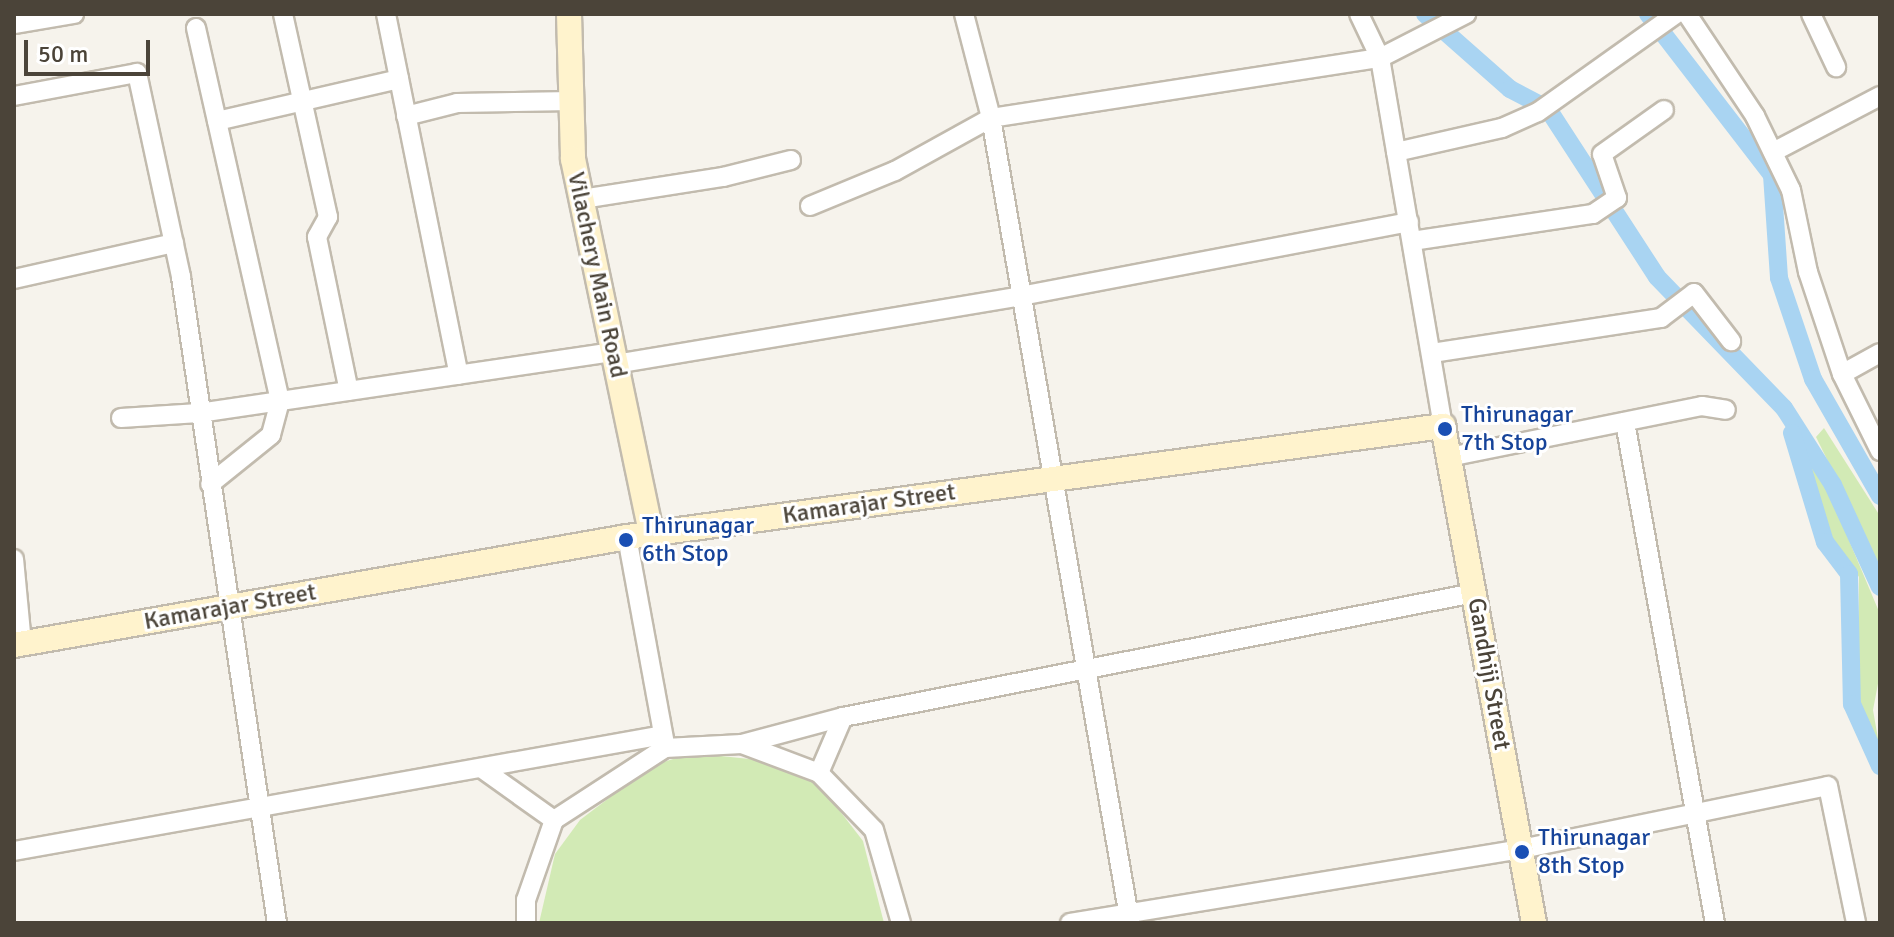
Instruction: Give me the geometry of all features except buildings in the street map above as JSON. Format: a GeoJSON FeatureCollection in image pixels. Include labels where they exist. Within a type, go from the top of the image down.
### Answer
{"type":"FeatureCollection","features":[{"type":"Feature","properties":{"kind":"main road","name":"Vilachery Main Road"},"geometry":{"type":"LineString","coordinates":[[569,14],[573,159],[651,533]]}},
{"type":"Feature","properties":{"kind":"main road","name":"Kamarajar Street"},"geometry":{"type":"LineString","coordinates":[[18,644],[651,533],[1443,426]]}},
{"type":"Feature","properties":{"kind":"main road","name":"Gandhiji Street"},"geometry":{"type":"LineString","coordinates":[[1443,426],[1534,923]]}},
{"type":"Feature","properties":{"kind":"street"},"geometry":{"type":"LineString","coordinates":[[14,24],[74,14]]}},
{"type":"Feature","properties":{"kind":"street"},"geometry":{"type":"LineString","coordinates":[[283,14],[299,102],[328,217],[317,237],[349,391]]}},
{"type":"Feature","properties":{"kind":"street"},"geometry":{"type":"LineString","coordinates":[[386,14],[459,375]]}},
{"type":"Feature","properties":{"kind":"street"},"geometry":{"type":"LineString","coordinates":[[964,14],[991,118],[1129,920]]}},
{"type":"Feature","properties":{"kind":"street"},"geometry":{"type":"LineString","coordinates":[[1359,14],[1380,58],[1443,426]]}},
{"type":"Feature","properties":{"kind":"street"},"geometry":{"type":"LineString","coordinates":[[1687,14],[1773,152],[1791,190],[1808,272],[1842,374],[1880,451]]}},
{"type":"Feature","properties":{"kind":"street"},"geometry":{"type":"LineString","coordinates":[[1811,14],[1836,67]]}},
{"type":"Feature","properties":{"kind":"street"},"geometry":{"type":"LineString","coordinates":[[810,206],[895,171],[991,118],[1380,58],[1430,36],[1462,17]]}},
{"type":"Feature","properties":{"kind":"street"},"geometry":{"type":"LineString","coordinates":[[1396,152],[1502,128],[1538,112],[1558,93],[1669,17]]}},
{"type":"Feature","properties":{"kind":"street"},"geometry":{"type":"LineString","coordinates":[[196,28],[280,401],[271,435],[210,484]]}},
{"type":"Feature","properties":{"kind":"street"},"geometry":{"type":"LineString","coordinates":[[14,96],[137,73],[174,243],[277,923]]}},
{"type":"Feature","properties":{"kind":"street"},"geometry":{"type":"LineString","coordinates":[[217,121],[399,79]]}},
{"type":"Feature","properties":{"kind":"street"},"geometry":{"type":"LineString","coordinates":[[1773,152],[1880,96]]}},
{"type":"Feature","properties":{"kind":"street"},"geometry":{"type":"LineString","coordinates":[[406,116],[457,103],[572,101]]}},
{"type":"Feature","properties":{"kind":"street"},"geometry":{"type":"LineString","coordinates":[[121,418],[199,413],[459,375],[615,358],[1021,296],[1410,231],[1593,214],[1617,198],[1602,154],[1664,110]]}},
{"type":"Feature","properties":{"kind":"street"},"geometry":{"type":"LineString","coordinates":[[582,199],[723,177],[791,160]]}},
{"type":"Feature","properties":{"kind":"street"},"geometry":{"type":"LineString","coordinates":[[14,279],[174,243]]}},
{"type":"Feature","properties":{"kind":"street"},"geometry":{"type":"LineString","coordinates":[[1432,353],[1671,314],[1694,293],[1731,341]]}},
{"type":"Feature","properties":{"kind":"street"},"geometry":{"type":"LineString","coordinates":[[1842,374],[1880,353]]}},
{"type":"Feature","properties":{"kind":"street"},"geometry":{"type":"LineString","coordinates":[[1449,457],[1702,406],[1726,410]]}},
{"type":"Feature","properties":{"kind":"street"},"geometry":{"type":"LineString","coordinates":[[1625,422],[1693,815],[1715,923]]}},
{"type":"Feature","properties":{"kind":"street"},"geometry":{"type":"LineString","coordinates":[[627,537],[664,742]]}},
{"type":"Feature","properties":{"kind":"street"},"geometry":{"type":"LineString","coordinates":[[14,559],[18,644]]}},
{"type":"Feature","properties":{"kind":"street"},"geometry":{"type":"LineString","coordinates":[[14,851],[481,768],[664,742],[742,744],[843,717],[1474,593]]}},
{"type":"Feature","properties":{"kind":"street"},"geometry":{"type":"LineString","coordinates":[[819,773],[843,717]]}},
{"type":"Feature","properties":{"kind":"street"},"geometry":{"type":"LineString","coordinates":[[526,923],[526,900],[554,820],[664,742]]}},
{"type":"Feature","properties":{"kind":"street"},"geometry":{"type":"LineString","coordinates":[[742,744],[819,773],[874,830],[901,923]]}},
{"type":"Feature","properties":{"kind":"street"},"geometry":{"type":"LineString","coordinates":[[481,768],[554,820]]}},
{"type":"Feature","properties":{"kind":"street"},"geometry":{"type":"LineString","coordinates":[[1070,923],[1129,920],[1521,849],[1828,786],[1856,923]]}},
{"type":"Feature","properties":{"kind":"green space"},"geometry":{"type":"Polygon","coordinates":[[[1824,428],[1880,516],[1880,567],[1816,437],[1824,428]]]}},
{"type":"Feature","properties":{"kind":"green space"},"geometry":{"type":"Polygon","coordinates":[[[1809,458],[1819,469],[1880,614],[1880,673],[1873,710],[1880,750],[1858,702],[1859,577],[1833,539],[1806,468],[1809,458]]]}},
{"type":"Feature","properties":{"kind":"green space"},"geometry":{"type":"Polygon","coordinates":[[[692,753],[769,761],[819,784],[863,841],[884,923],[539,923],[555,854],[580,820],[651,766],[692,753]]]}},
{"type":"Feature","properties":{"kind":"waterway"},"geometry":{"type":"LineString","coordinates":[[1425,14],[1510,89],[1548,109],[1657,277],[1784,408],[1833,485],[1880,587]]}},
{"type":"Feature","properties":{"kind":"waterway"},"geometry":{"type":"LineString","coordinates":[[1648,14],[1772,175],[1779,278],[1813,379],[1880,496]]}},
{"type":"Feature","properties":{"kind":"waterway"},"geometry":{"type":"LineString","coordinates":[[1792,433],[1825,542],[1849,574],[1852,704],[1880,766]]}},
{"type":"Feature","properties":{"kind":"place","name":"Thirunagar 7th Stop"},"geometry":{"type":"Point","coordinates":[1445,429]}},
{"type":"Feature","properties":{"kind":"place","name":"Thirunagar 6th Stop"},"geometry":{"type":"Point","coordinates":[626,540]}},
{"type":"Feature","properties":{"kind":"place","name":"Thirunagar 8th Stop"},"geometry":{"type":"Point","coordinates":[1522,852]}}]}
